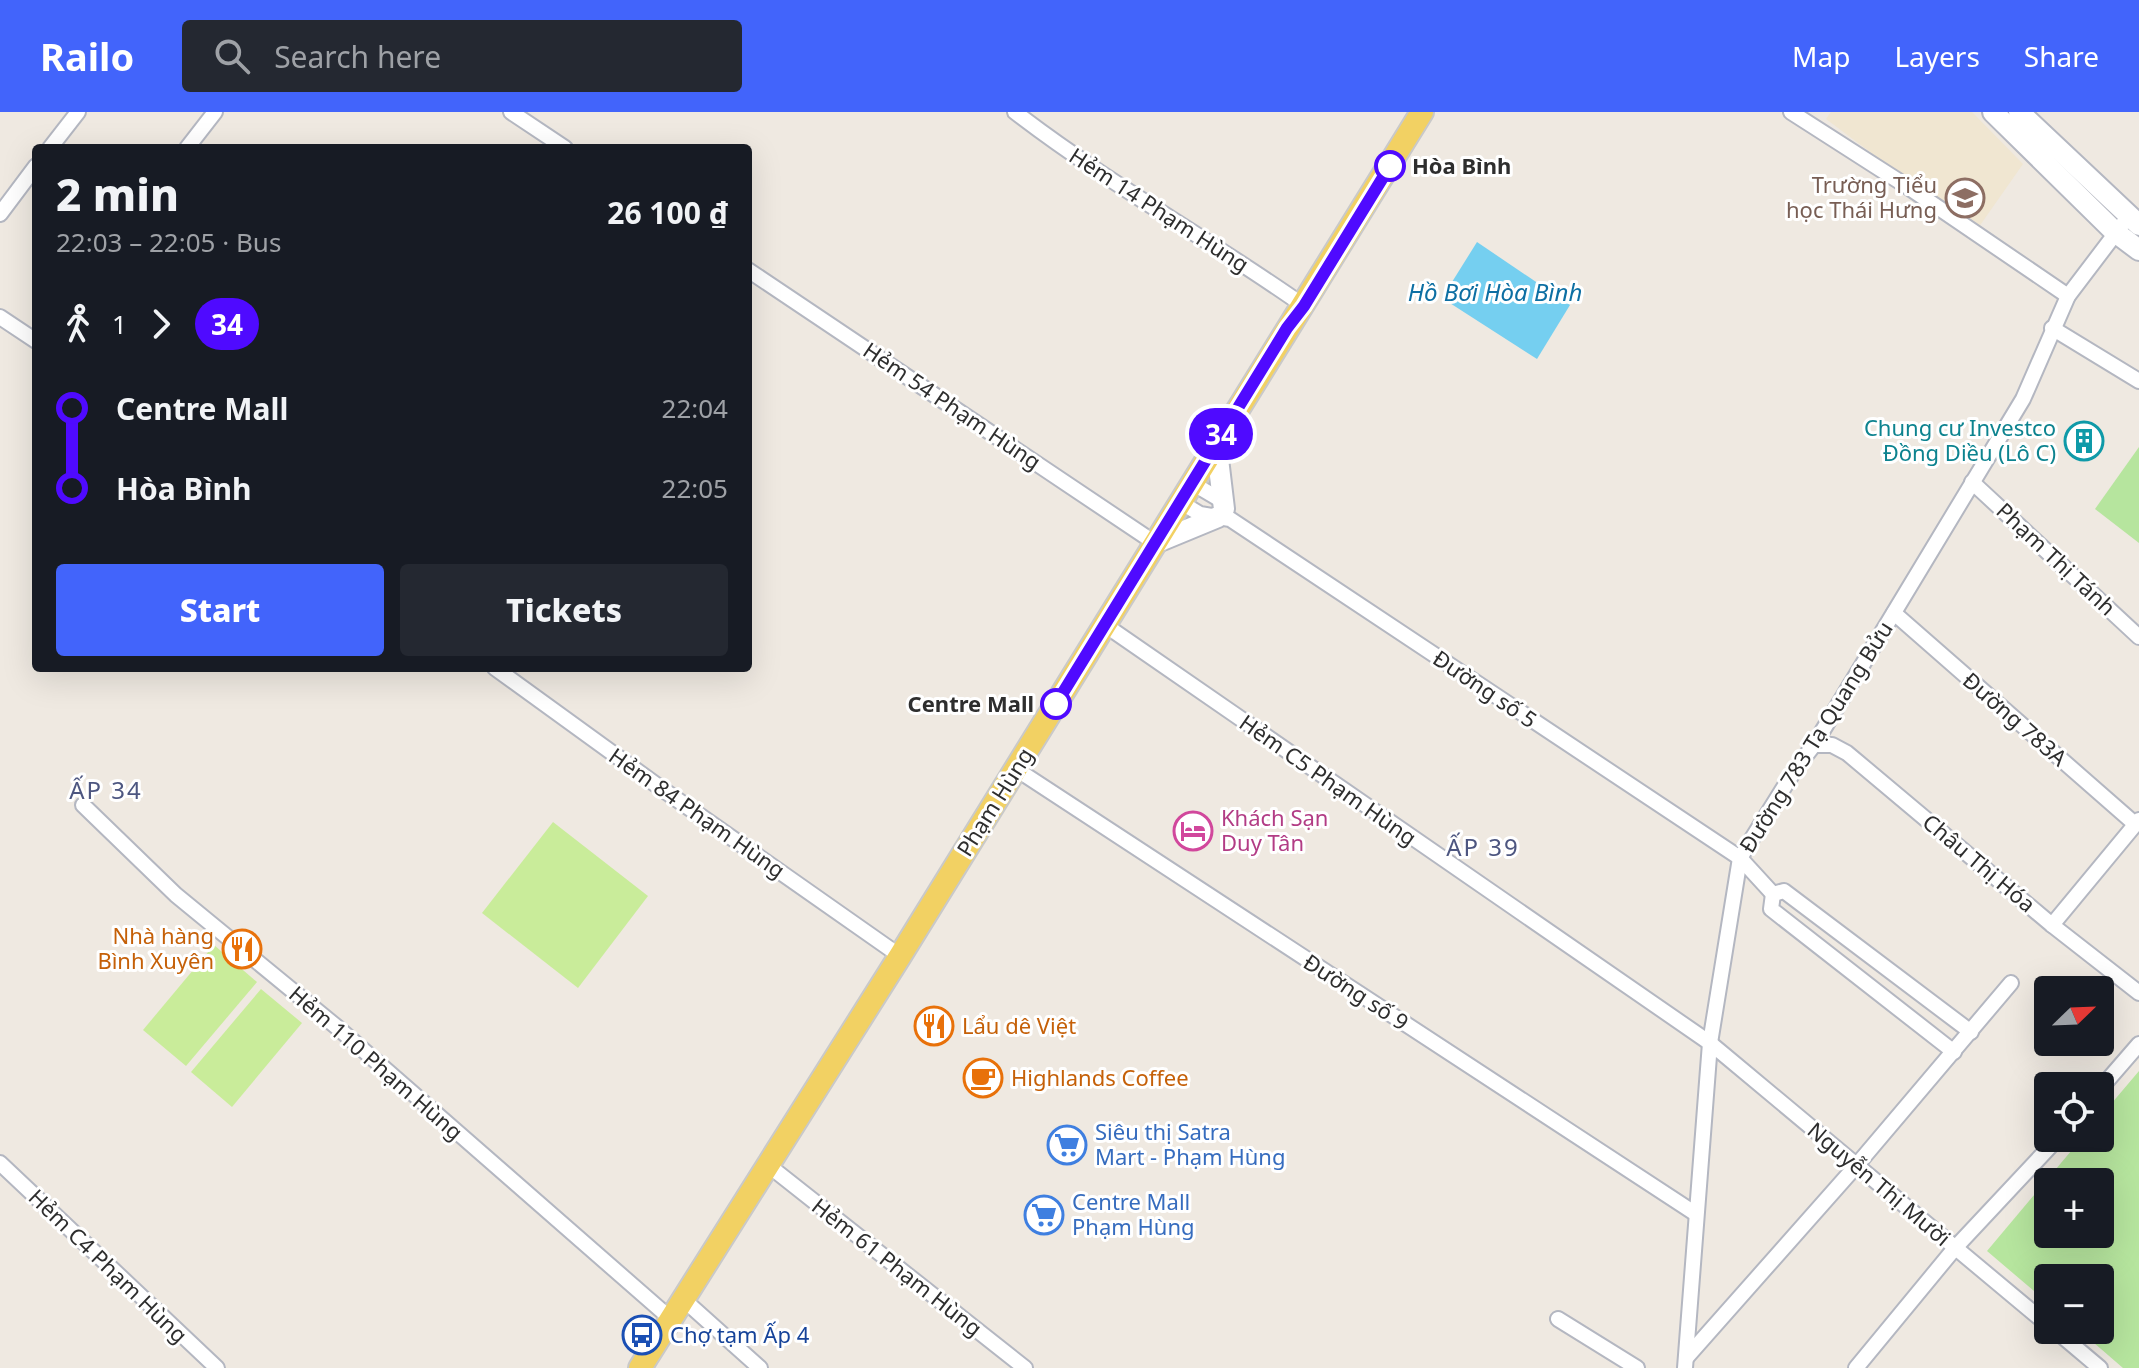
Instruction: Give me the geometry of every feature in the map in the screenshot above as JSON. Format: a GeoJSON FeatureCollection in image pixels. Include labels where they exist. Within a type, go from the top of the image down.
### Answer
{"type":"FeatureCollection","features":[{"type":"Feature","properties":{"kind":"main road","name":"Phạm Hùng"},"geometry":{"type":"LineString","coordinates":[[640,1368],[900,956],[1422,112]]}},
{"type":"Feature","properties":{"kind":"main road"},"geometry":{"type":"LineString","coordinates":[[1993,112],[2127,225]]}},
{"type":"Feature","properties":{"kind":"main road"},"geometry":{"type":"LineString","coordinates":[[2019,112],[2127,225],[2139,250]]}},
{"type":"Feature","properties":{"kind":"main road"},"geometry":{"type":"LineString","coordinates":[[1155,543],[1224,515],[1216,442]]}},
{"type":"Feature","properties":{"kind":"street"},"geometry":{"type":"LineString","coordinates":[[53,144],[78,112]]}},
{"type":"Feature","properties":{"kind":"street"},"geometry":{"type":"LineString","coordinates":[[190,144],[215,112]]}},
{"type":"Feature","properties":{"kind":"street"},"geometry":{"type":"LineString","coordinates":[[511,112],[559,144]]}},
{"type":"Feature","properties":{"kind":"street","name":"Hẻm 14 Phạm Hùng"},"geometry":{"type":"LineString","coordinates":[[1015,112],[1102,176],[1245,265],[1304,306]]}},
{"type":"Feature","properties":{"kind":"street"},"geometry":{"type":"LineString","coordinates":[[1791,112],[2068,296]]}},
{"type":"Feature","properties":{"kind":"street"},"geometry":{"type":"LineString","coordinates":[[0,214],[32,171]]}},
{"type":"Feature","properties":{"kind":"street","name":"Đường 783 Tạ Quang Bửu"},"geometry":{"type":"LineString","coordinates":[[1686,1363],[1710,1043],[1740,858],[1796,768],[1814,745],[2023,399],[2068,296],[2127,225]]}},
{"type":"Feature","properties":{"kind":"street","name":"Hẻm 54 Phạm Hùng"},"geometry":{"type":"LineString","coordinates":[[752,273],[1155,543]]}},
{"type":"Feature","properties":{"kind":"street"},"geometry":{"type":"LineString","coordinates":[[0,317],[32,337]]}},
{"type":"Feature","properties":{"kind":"street"},"geometry":{"type":"LineString","coordinates":[[2052,328],[2139,381]]}},
{"type":"Feature","properties":{"kind":"street","name":"Phạm Thị Tánh"},"geometry":{"type":"LineString","coordinates":[[1972,482],[2139,636]]}},
{"type":"Feature","properties":{"kind":"street","name":"Đường số 5"},"geometry":{"type":"LineString","coordinates":[[1186,492],[1219,499],[1224,515]]}},
{"type":"Feature","properties":{"kind":"street","name":"Đường số 5"},"geometry":{"type":"LineString","coordinates":[[1186,492],[1200,514],[1224,515],[1740,858],[1773,894]]}},
{"type":"Feature","properties":{"kind":"street","name":"Đường 783A"},"geometry":{"type":"LineString","coordinates":[[1894,613],[2137,822]]}},
{"type":"Feature","properties":{"kind":"street","name":"Hẻm C5 Phạm Hùng"},"geometry":{"type":"LineString","coordinates":[[1105,625],[1710,1043]]}},
{"type":"Feature","properties":{"kind":"street","name":"Hẻm 84 Phạm Hùng"},"geometry":{"type":"LineString","coordinates":[[501,672],[900,956]]}},
{"type":"Feature","properties":{"kind":"street","name":"Châu Thị Hóa"},"geometry":{"type":"LineString","coordinates":[[1814,745],[1832,745],[1847,753],[2052,925],[2139,993]]}},
{"type":"Feature","properties":{"kind":"street","name":"Đường số 9"},"geometry":{"type":"LineString","coordinates":[[1016,769],[1696,1214]]}},
{"type":"Feature","properties":{"kind":"street","name":"Hẻm 110 Phạm Hùng"},"geometry":{"type":"LineString","coordinates":[[83,805],[176,895],[338,1028],[671,1319]]}},
{"type":"Feature","properties":{"kind":"street"},"geometry":{"type":"LineString","coordinates":[[2052,925],[2137,822]]}},
{"type":"Feature","properties":{"kind":"street"},"geometry":{"type":"LineString","coordinates":[[1954,1052],[1771,909],[1773,894],[1784,891],[1971,1032]]}},
{"type":"Feature","properties":{"kind":"street"},"geometry":{"type":"LineString","coordinates":[[1686,1363],[2011,983]]}},
{"type":"Feature","properties":{"kind":"street","name":"Nguyễn Thị Mười"},"geometry":{"type":"LineString","coordinates":[[1710,1043],[2034,1313]]}},
{"type":"Feature","properties":{"kind":"street"},"geometry":{"type":"LineString","coordinates":[[2114,1073],[2139,1044]]}},
{"type":"Feature","properties":{"kind":"street"},"geometry":{"type":"LineString","coordinates":[[1856,1368],[1955,1248],[2045,1152]]}},
{"type":"Feature","properties":{"kind":"street","name":"Hẻm C4 Phạm Hùng"},"geometry":{"type":"LineString","coordinates":[[0,1163],[217,1368]]}},
{"type":"Feature","properties":{"kind":"street","name":"Hẻm 61 Phạm Hùng"},"geometry":{"type":"LineString","coordinates":[[768,1165],[1025,1368]]}},
{"type":"Feature","properties":{"kind":"street"},"geometry":{"type":"LineString","coordinates":[[683,1299],[760,1368]]}},
{"type":"Feature","properties":{"kind":"street"},"geometry":{"type":"LineString","coordinates":[[1558,1319],[1637,1368]]}},
{"type":"Feature","properties":{"kind":"street"},"geometry":{"type":"LineString","coordinates":[[2072,1344],[2100,1368]]}},
{"type":"Feature","properties":{"kind":"shaded area","name":"Trường Tiểu học Thái Hưng"},"geometry":{"type":"Polygon","coordinates":[[[1831,112],[1972,112],[2023,164],[1976,231],[1826,119],[1831,112]]]}},
{"type":"Feature","properties":{"kind":"green space"},"geometry":{"type":"Polygon","coordinates":[[[2139,447],[2139,543],[2095,509],[2139,447]]]}},
{"type":"Feature","properties":{"kind":"green space"},"geometry":{"type":"Polygon","coordinates":[[[553,822],[648,896],[578,988],[482,913],[553,822]]]}},
{"type":"Feature","properties":{"kind":"green space"},"geometry":{"type":"Polygon","coordinates":[[[214,945],[257,982],[186,1066],[143,1030],[214,945]]]}},
{"type":"Feature","properties":{"kind":"green space"},"geometry":{"type":"Polygon","coordinates":[[[261,989],[302,1023],[232,1107],[191,1072],[261,989]]]}},
{"type":"Feature","properties":{"kind":"green space"},"geometry":{"type":"Polygon","coordinates":[[[2139,1071],[2139,1368],[2123,1368],[2095,1344],[2114,1344],[2114,1264],[2034,1264],[2034,1291],[1987,1251],[2034,1195],[2034,1248],[2114,1248],[2114,1168],[2057,1168],[2070,1152],[2114,1152],[2114,1100],[2139,1071]]]}},
{"type":"Feature","properties":{"kind":"water","name":"Hồ Bơi Hòa Bình"},"geometry":{"type":"Polygon","coordinates":[[[1477,242],[1570,305],[1537,359],[1442,298],[1477,242]]]}},
{"type":"Feature","properties":{"kind":"bus line","name":"34"},"geometry":{"type":"LineString","coordinates":[[1056,704],[1390,166]]}},
{"type":"Feature","properties":{"kind":"place","name":"Hòa Bình"},"geometry":{"type":"Point","coordinates":[1390,166]}},
{"type":"Feature","properties":{"kind":"place","name":"Trường Tiểu học Thái Hưng"},"geometry":{"type":"Point","coordinates":[1965,198]}},
{"type":"Feature","properties":{"kind":"place","name":"Chung cư Investco Đồng Diều (Lô C)"},"geometry":{"type":"Point","coordinates":[2084,441]}},
{"type":"Feature","properties":{"kind":"place","name":"Centre Mall"},"geometry":{"type":"Point","coordinates":[1056,704]}},
{"type":"Feature","properties":{"kind":"place","name":"Khách Sạn Duy Tân"},"geometry":{"type":"Point","coordinates":[1193,831]}},
{"type":"Feature","properties":{"kind":"place","name":"Nhà hàng Bình Xuyên"},"geometry":{"type":"Point","coordinates":[242,949]}},
{"type":"Feature","properties":{"kind":"place","name":"Lẩu dê Việt"},"geometry":{"type":"Point","coordinates":[934,1026]}},
{"type":"Feature","properties":{"kind":"place","name":"Highlands Coffee"},"geometry":{"type":"Point","coordinates":[983,1078]}},
{"type":"Feature","properties":{"kind":"place","name":"Siêu thị Satra Mart - Phạm Hùng"},"geometry":{"type":"Point","coordinates":[1067,1145]}},
{"type":"Feature","properties":{"kind":"place","name":"Centre Mall Phạm Hùng"},"geometry":{"type":"Point","coordinates":[1044,1215]}},
{"type":"Feature","properties":{"kind":"place","name":"Chợ tạm Ấp 4"},"geometry":{"type":"Point","coordinates":[642,1335]}},
{"type":"Feature","properties":{"kind":"district","name":"ẤP 34"},"geometry":{"type":"Point","coordinates":[106,791]}},
{"type":"Feature","properties":{"kind":"district","name":"ẤP 39"},"geometry":{"type":"Point","coordinates":[1483,848]}}]}
